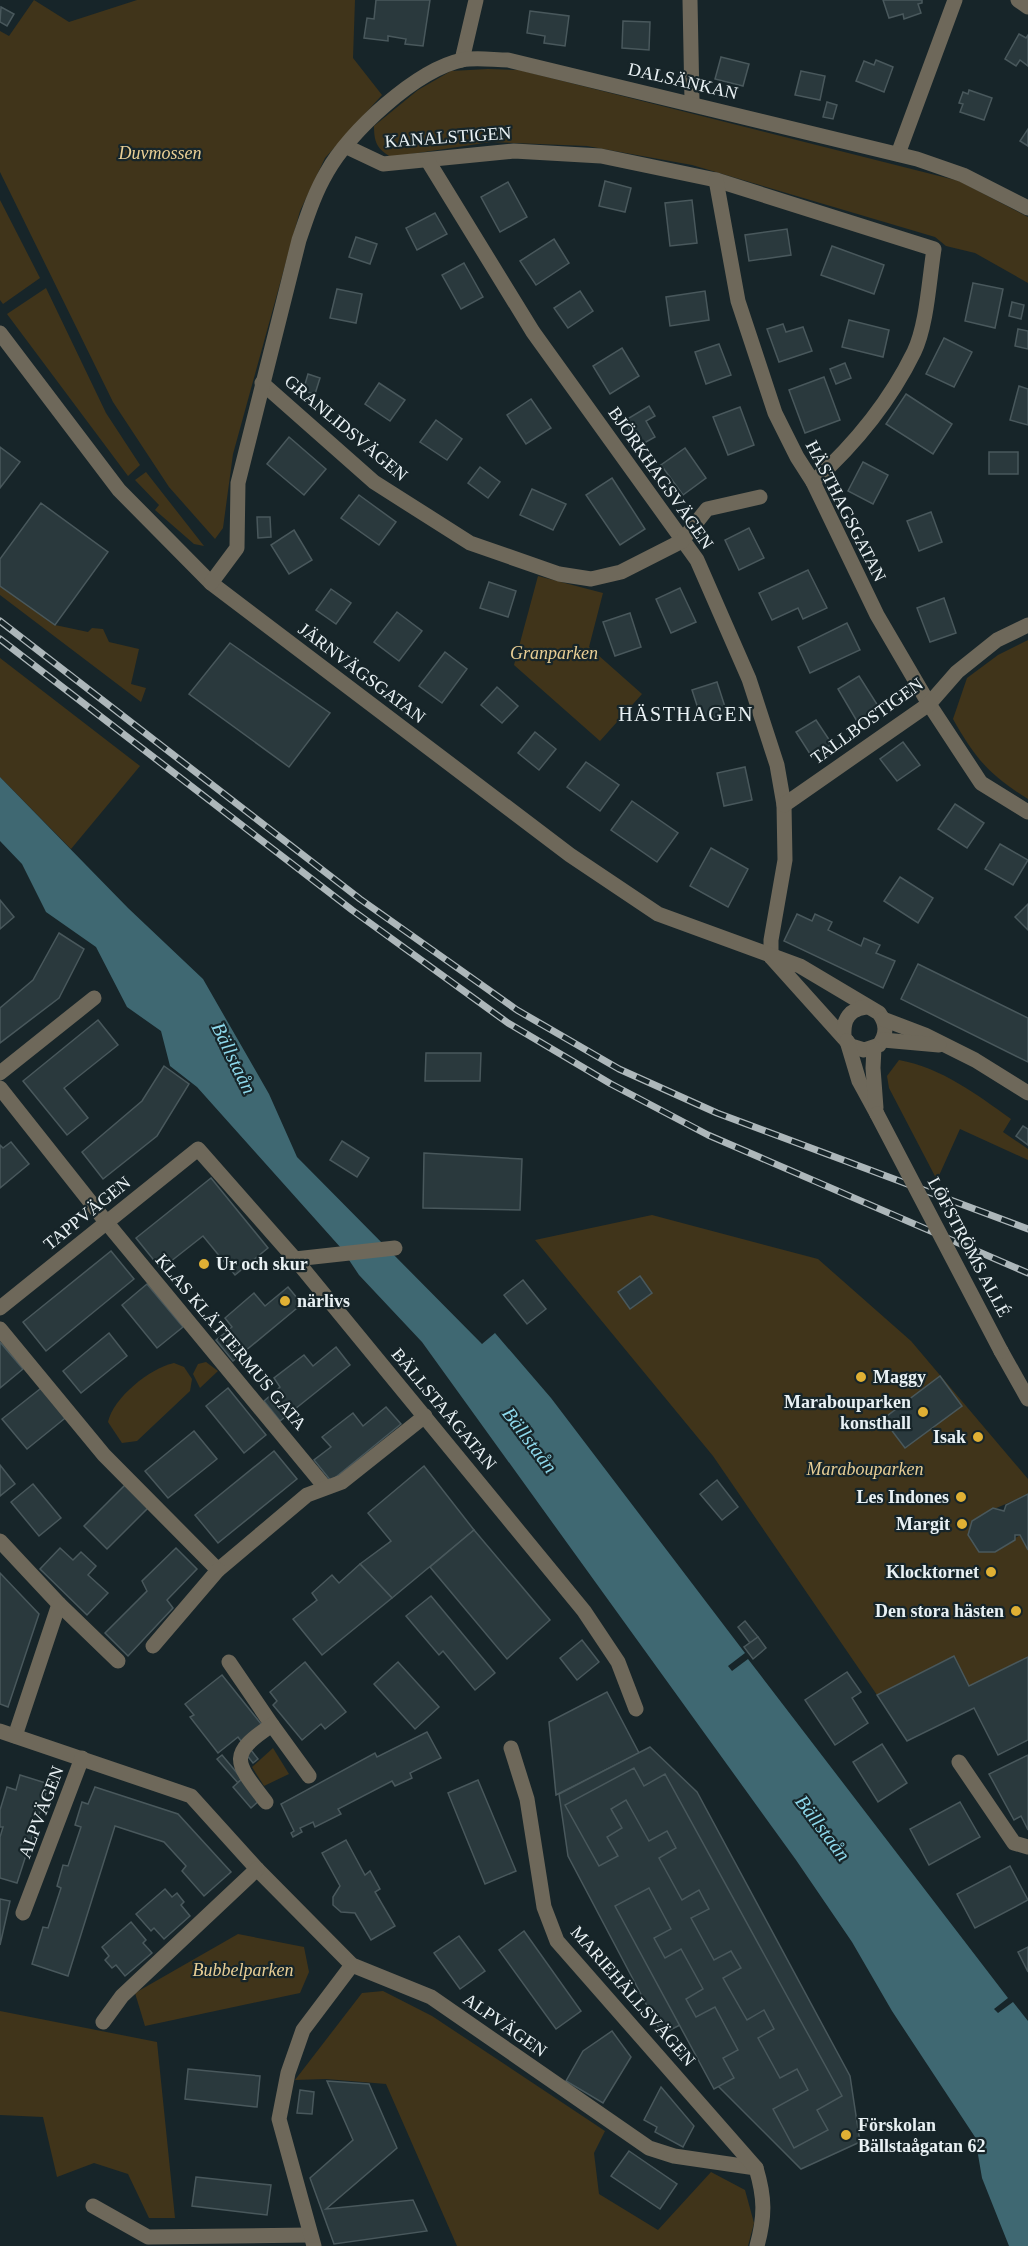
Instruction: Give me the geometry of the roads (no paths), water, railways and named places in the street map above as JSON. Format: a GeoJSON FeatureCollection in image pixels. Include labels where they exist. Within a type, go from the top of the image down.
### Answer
{"type":"FeatureCollection","features":[{"type":"Feature","properties":{"kind":"street"},"geometry":{"type":"LineString","coordinates":[[462,60],[476,0]]}},
{"type":"Feature","properties":{"kind":"street"},"geometry":{"type":"LineString","coordinates":[[690,0],[692,102]]}},
{"type":"Feature","properties":{"kind":"street"},"geometry":{"type":"LineString","coordinates":[[898,154],[956,0]]}},
{"type":"Feature","properties":{"kind":"street"},"geometry":{"type":"LineString","coordinates":[[1018,0],[1028,6]]}},
{"type":"Feature","properties":{"kind":"street","name":"DALSÄNKAN"},"geometry":{"type":"LineString","coordinates":[[347,147],[368,121],[392,99],[428,75],[462,60],[508,60],[692,102],[898,154],[963,175],[1028,208]]}},
{"type":"Feature","properties":{"kind":"street"},"geometry":{"type":"LineString","coordinates":[[211,583],[237,548],[238,483],[262,383],[312,201],[328,170],[347,147]]}},
{"type":"Feature","properties":{"kind":"street","name":"KANALSTIGEN"},"geometry":{"type":"LineString","coordinates":[[347,147],[382,164],[514,151],[601,156],[716,180],[934,249],[915,351],[886,399],[845,454],[813,482]]}},
{"type":"Feature","properties":{"kind":"street","name":"BJÖRKHAGSVÄGEN"},"geometry":{"type":"LineString","coordinates":[[428,161],[533,332],[696,560],[749,679],[777,765],[784,805],[785,860],[771,940],[771,957]]}},
{"type":"Feature","properties":{"kind":"street","name":"HÄSTHAGSGATAN"},"geometry":{"type":"LineString","coordinates":[[716,180],[738,301],[775,413],[797,457],[813,482],[877,615],[929,704],[981,783],[1028,812]]}},
{"type":"Feature","properties":{"kind":"street","name":"JÄRNVÄGSGATAN"},"geometry":{"type":"LineString","coordinates":[[0,333],[119,490],[211,583],[570,855],[658,914],[800,966],[879,1013],[883,1019],[925,1035],[975,1060],[1028,1093]]}},
{"type":"Feature","properties":{"kind":"street","name":"GRANLIDSVÄGEN"},"geometry":{"type":"LineString","coordinates":[[262,383],[374,482],[470,543],[559,574],[591,579],[621,572],[682,541],[707,509],[760,497]]}},
{"type":"Feature","properties":{"kind":"street","name":"TALLBOSTIGEN"},"geometry":{"type":"LineString","coordinates":[[784,805],[929,704],[957,672],[997,640],[1028,625]]}},
{"type":"Feature","properties":{"kind":"street","name":"JÄRNVÄGSGATAN"},"geometry":{"type":"LineString","coordinates":[[771,957],[845,1038],[857,1048],[878,1044],[941,1045]]}},
{"type":"Feature","properties":{"kind":"street"},"geometry":{"type":"LineString","coordinates":[[0,1073],[94,998]]}},
{"type":"Feature","properties":{"kind":"street"},"geometry":{"type":"LineString","coordinates":[[845,1038],[843,1027],[848,1016],[858,1008],[866,1007]]}},
{"type":"Feature","properties":{"kind":"street"},"geometry":{"type":"LineString","coordinates":[[878,1044],[885,1033],[883,1019]]}},
{"type":"Feature","properties":{"kind":"street","name":"LÖFSTRÖMS ALLÉ"},"geometry":{"type":"LineString","coordinates":[[845,1038],[859,1081],[1028,1399]]}},
{"type":"Feature","properties":{"kind":"street","name":"LÖFSTRÖMS ALLÉ"},"geometry":{"type":"LineString","coordinates":[[877,1114],[873,1068],[878,1044]]}},
{"type":"Feature","properties":{"kind":"street","name":"KLAS KLÄTTERMUS GATA"},"geometry":{"type":"LineString","coordinates":[[0,1088],[107,1223],[325,1487]]}},
{"type":"Feature","properties":{"kind":"street","name":"TAPPVÄGEN"},"geometry":{"type":"LineString","coordinates":[[0,1308],[198,1149]]}},
{"type":"Feature","properties":{"kind":"street","name":"BÄLLSTAÅGATAN"},"geometry":{"type":"LineString","coordinates":[[198,1149],[295,1259],[584,1611],[618,1662],[636,1709]]}},
{"type":"Feature","properties":{"kind":"street"},"geometry":{"type":"LineString","coordinates":[[295,1259],[395,1248]]}},
{"type":"Feature","properties":{"kind":"street"},"geometry":{"type":"LineString","coordinates":[[0,1329],[104,1455],[218,1570]]}},
{"type":"Feature","properties":{"kind":"street"},"geometry":{"type":"LineString","coordinates":[[153,1646],[218,1570],[307,1495],[342,1482],[425,1416]]}},
{"type":"Feature","properties":{"kind":"street"},"geometry":{"type":"LineString","coordinates":[[0,1541],[59,1604],[118,1661]]}},
{"type":"Feature","properties":{"kind":"street"},"geometry":{"type":"LineString","coordinates":[[15,1736],[59,1604]]}},
{"type":"Feature","properties":{"kind":"street"},"geometry":{"type":"LineString","coordinates":[[229,1662],[309,1776]]}},
{"type":"Feature","properties":{"kind":"street"},"geometry":{"type":"LineString","coordinates":[[266,1802],[240,1766],[240,1752],[250,1740],[272,1725]]}},
{"type":"Feature","properties":{"kind":"street","name":"ALPVÄGEN"},"geometry":{"type":"LineString","coordinates":[[0,1731],[191,1796],[257,1869],[352,1965],[431,1997],[649,2148],[674,2156],[756,2168]]}},
{"type":"Feature","properties":{"kind":"street","name":"MARIEHÄLLSVÄGEN"},"geometry":{"type":"LineString","coordinates":[[511,1748],[527,1798],[544,1907],[558,1941],[756,2168],[764,2194],[763,2225],[757,2246]]}},
{"type":"Feature","properties":{"kind":"street","name":"ALPVÄGEN"},"geometry":{"type":"LineString","coordinates":[[23,1913],[82,1758]]}},
{"type":"Feature","properties":{"kind":"street"},"geometry":{"type":"LineString","coordinates":[[959,1762],[1014,1843],[1028,1847]]}},
{"type":"Feature","properties":{"kind":"street"},"geometry":{"type":"LineString","coordinates":[[103,2022],[122,1996],[257,1869]]}},
{"type":"Feature","properties":{"kind":"street"},"geometry":{"type":"LineString","coordinates":[[93,2206],[148,2237],[312,2240],[279,2119],[288,2073],[303,2030],[352,1965]]}},
{"type":"Feature","properties":{"kind":"water","name":"Bällstaån"},"geometry":{"type":"Polygon","coordinates":[[[0,777],[128,908],[203,979],[269,1094],[297,1157],[482,1344],[495,1333],[551,1398],[745,1653],[728,1666],[732,1671],[748,1659],[1008,1998],[994,2009],[998,2013],[1013,2002],[1028,2021],[1028,2246],[1009,2246],[982,2178],[975,2137],[892,2011],[852,1942],[796,1860],[422,1342],[359,1275],[341,1248],[197,1087],[170,1066],[161,1031],[127,1007],[96,947],[46,912],[22,864],[0,841],[0,777]]]}},
{"type":"Feature","properties":{"kind":"railway"},"geometry":{"type":"LineString","coordinates":[[0,621],[360,899],[517,1010],[619,1069],[717,1113],[1028,1229]]}},
{"type":"Feature","properties":{"kind":"railway"},"geometry":{"type":"LineString","coordinates":[[0,639],[352,910],[508,1023],[611,1084],[708,1135],[1028,1273]]}},
{"type":"Feature","properties":{"kind":"place","name":"Ur och skur"},"geometry":{"type":"Point","coordinates":[204,1264]}},
{"type":"Feature","properties":{"kind":"place","name":"närlivs"},"geometry":{"type":"Point","coordinates":[285,1301]}},
{"type":"Feature","properties":{"kind":"place","name":"Maggy"},"geometry":{"type":"Point","coordinates":[861,1377]}},
{"type":"Feature","properties":{"kind":"place","name":"Marabouparken konsthall"},"geometry":{"type":"Point","coordinates":[923,1412]}},
{"type":"Feature","properties":{"kind":"place","name":"Isak"},"geometry":{"type":"Point","coordinates":[978,1437]}},
{"type":"Feature","properties":{"kind":"place","name":"Les Indones"},"geometry":{"type":"Point","coordinates":[961,1497]}},
{"type":"Feature","properties":{"kind":"place","name":"Margit"},"geometry":{"type":"Point","coordinates":[962,1524]}},
{"type":"Feature","properties":{"kind":"place","name":"Klocktornet"},"geometry":{"type":"Point","coordinates":[991,1572]}},
{"type":"Feature","properties":{"kind":"place","name":"Den stora hästen"},"geometry":{"type":"Point","coordinates":[1016,1611]}},
{"type":"Feature","properties":{"kind":"place","name":"Förskolan Bällstaågatan 62"},"geometry":{"type":"Point","coordinates":[846,2135]}},
{"type":"Feature","properties":{"kind":"district","name":"HÄSTHAGEN"},"geometry":{"type":"Point","coordinates":[686,714]}},
{"type":"Feature","properties":{"kind":"park label","name":"Duvmossen"},"geometry":{"type":"Point","coordinates":[160,153]}},
{"type":"Feature","properties":{"kind":"park label","name":"Granparken"},"geometry":{"type":"Point","coordinates":[554,653]}},
{"type":"Feature","properties":{"kind":"park label","name":"Marabouparken"},"geometry":{"type":"Point","coordinates":[865,1469]}},
{"type":"Feature","properties":{"kind":"park label","name":"Bubbelparken"},"geometry":{"type":"Point","coordinates":[243,1970]}}]}
